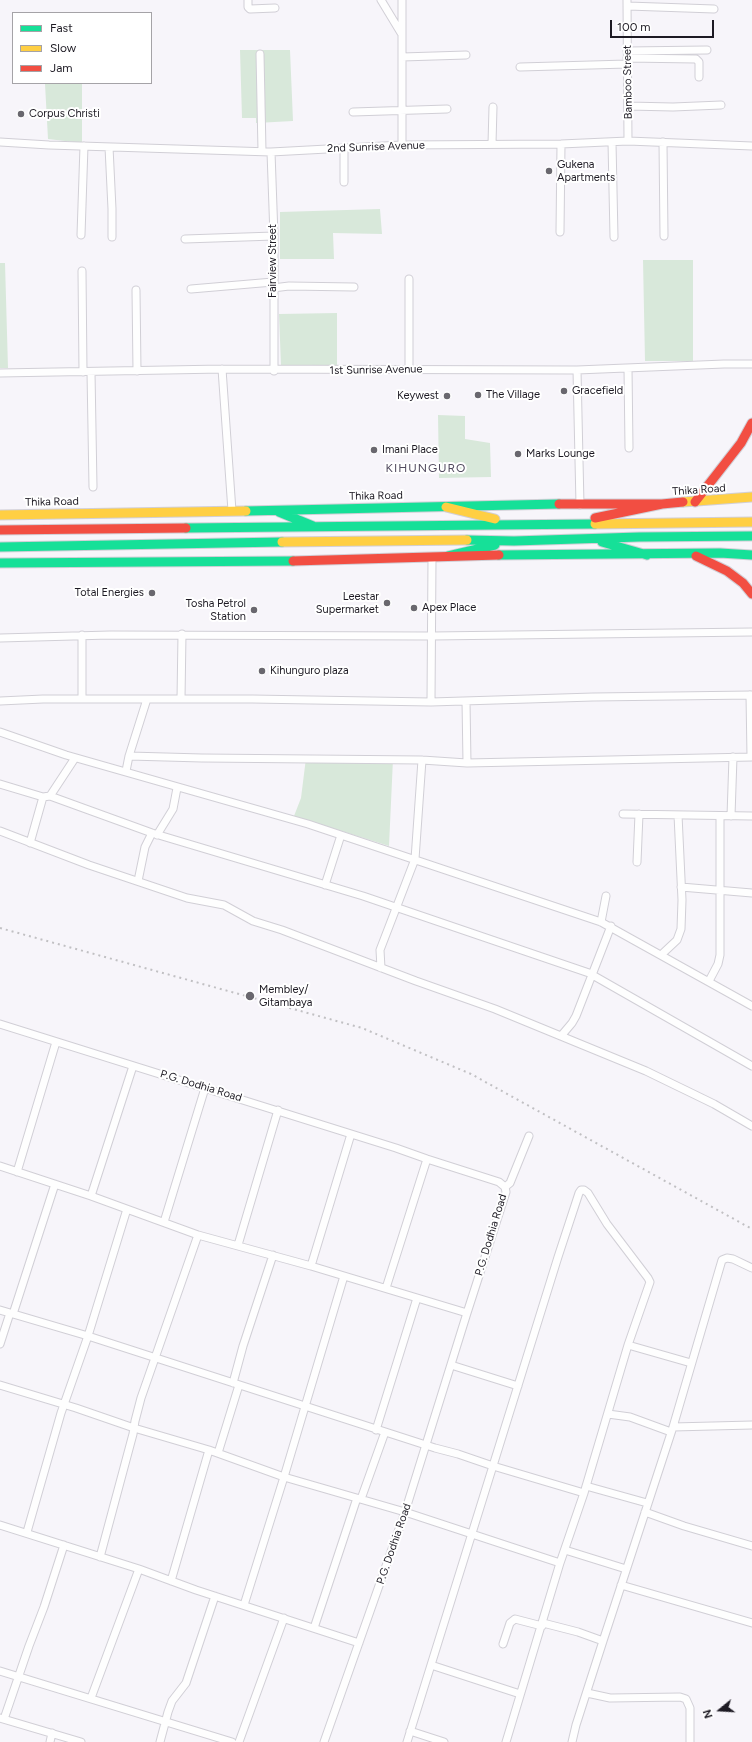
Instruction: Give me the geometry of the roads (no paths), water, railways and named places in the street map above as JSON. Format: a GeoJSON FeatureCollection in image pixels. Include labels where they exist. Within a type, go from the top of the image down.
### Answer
{"type":"FeatureCollection","features":[{"type":"Feature","properties":{"kind":"main road"},"geometry":{"type":"LineString","coordinates":[[695,502],[741,442],[752,423]]}},
{"type":"Feature","properties":{"kind":"main road","name":"Thika Road"},"geometry":{"type":"LineString","coordinates":[[0,515],[232,512],[514,504],[662,504],[752,497]]}},
{"type":"Feature","properties":{"kind":"main road"},"geometry":{"type":"LineString","coordinates":[[574,523],[662,504]]}},
{"type":"Feature","properties":{"kind":"main road"},"geometry":{"type":"LineString","coordinates":[[446,507],[514,524]]}},
{"type":"Feature","properties":{"kind":"main road"},"geometry":{"type":"LineString","coordinates":[[274,510],[314,526]]}},
{"type":"Feature","properties":{"kind":"main road"},"geometry":{"type":"LineString","coordinates":[[0,530],[752,522]]}},
{"type":"Feature","properties":{"kind":"main road"},"geometry":{"type":"LineString","coordinates":[[0,547],[426,540],[514,541],[638,537],[752,536]]}},
{"type":"Feature","properties":{"kind":"main road"},"geometry":{"type":"LineString","coordinates":[[593,539],[647,554]]}},
{"type":"Feature","properties":{"kind":"main road"},"geometry":{"type":"LineString","coordinates":[[0,563],[221,562],[432,558],[448,556],[514,541]]}},
{"type":"Feature","properties":{"kind":"main road"},"geometry":{"type":"LineString","coordinates":[[448,556],[647,554],[752,555]]}},
{"type":"Feature","properties":{"kind":"main road"},"geometry":{"type":"LineString","coordinates":[[691,554],[727,571],[743,583],[752,594]]}},
{"type":"Feature","properties":{"kind":"street"},"geometry":{"type":"LineString","coordinates":[[248,0],[248,7],[250,9],[275,8]]}},
{"type":"Feature","properties":{"kind":"street"},"geometry":{"type":"LineString","coordinates":[[380,0],[402,34]]}},
{"type":"Feature","properties":{"kind":"street"},"geometry":{"type":"LineString","coordinates":[[402,0],[402,145]]}},
{"type":"Feature","properties":{"kind":"street"},"geometry":{"type":"LineString","coordinates":[[628,3],[714,9]]}},
{"type":"Feature","properties":{"kind":"street","name":"Bamboo Street"},"geometry":{"type":"LineString","coordinates":[[628,3],[628,141]]}},
{"type":"Feature","properties":{"kind":"street"},"geometry":{"type":"LineString","coordinates":[[520,67],[707,50]]}},
{"type":"Feature","properties":{"kind":"street"},"geometry":{"type":"LineString","coordinates":[[260,54],[262,151]]}},
{"type":"Feature","properties":{"kind":"street"},"geometry":{"type":"LineString","coordinates":[[402,57],[466,55]]}},
{"type":"Feature","properties":{"kind":"street"},"geometry":{"type":"LineString","coordinates":[[627,58],[696,59],[699,62],[699,77]]}},
{"type":"Feature","properties":{"kind":"street"},"geometry":{"type":"LineString","coordinates":[[628,106],[672,107],[721,105]]}},
{"type":"Feature","properties":{"kind":"street"},"geometry":{"type":"LineString","coordinates":[[492,144],[493,107]]}},
{"type":"Feature","properties":{"kind":"street"},"geometry":{"type":"LineString","coordinates":[[353,112],[447,109]]}},
{"type":"Feature","properties":{"kind":"street","name":"2nd Sunrise Avenue"},"geometry":{"type":"LineString","coordinates":[[0,142],[271,152],[402,145],[560,144],[628,141],[752,146]]}},
{"type":"Feature","properties":{"kind":"street"},"geometry":{"type":"LineString","coordinates":[[612,142],[614,237]]}},
{"type":"Feature","properties":{"kind":"street"},"geometry":{"type":"LineString","coordinates":[[663,142],[664,236]]}},
{"type":"Feature","properties":{"kind":"street"},"geometry":{"type":"LineString","coordinates":[[560,144],[560,232]]}},
{"type":"Feature","properties":{"kind":"street"},"geometry":{"type":"LineString","coordinates":[[81,235],[84,146]]}},
{"type":"Feature","properties":{"kind":"street"},"geometry":{"type":"LineString","coordinates":[[109,147],[112,237]]}},
{"type":"Feature","properties":{"kind":"street"},"geometry":{"type":"LineString","coordinates":[[344,148],[344,182]]}},
{"type":"Feature","properties":{"kind":"street","name":"Fairview Street"},"geometry":{"type":"LineString","coordinates":[[271,152],[274,236],[274,370]]}},
{"type":"Feature","properties":{"kind":"street"},"geometry":{"type":"LineString","coordinates":[[185,239],[274,236]]}},
{"type":"Feature","properties":{"kind":"street"},"geometry":{"type":"LineString","coordinates":[[82,271],[83,372]]}},
{"type":"Feature","properties":{"kind":"street"},"geometry":{"type":"LineString","coordinates":[[409,279],[409,369]]}},
{"type":"Feature","properties":{"kind":"street"},"geometry":{"type":"LineString","coordinates":[[191,289],[273,285],[354,287]]}},
{"type":"Feature","properties":{"kind":"street"},"geometry":{"type":"LineString","coordinates":[[136,290],[137,371]]}},
{"type":"Feature","properties":{"kind":"street","name":"1st Sunrise Avenue"},"geometry":{"type":"LineString","coordinates":[[0,373],[409,369],[577,370],[752,364]]}},
{"type":"Feature","properties":{"kind":"street"},"geometry":{"type":"LineString","coordinates":[[628,368],[629,448]]}},
{"type":"Feature","properties":{"kind":"street"},"geometry":{"type":"LineString","coordinates":[[222,370],[232,512]]}},
{"type":"Feature","properties":{"kind":"street"},"geometry":{"type":"LineString","coordinates":[[577,370],[580,505]]}},
{"type":"Feature","properties":{"kind":"street"},"geometry":{"type":"LineString","coordinates":[[91,372],[93,487]]}},
{"type":"Feature","properties":{"kind":"street"},"geometry":{"type":"LineString","coordinates":[[431,702],[432,558]]}},
{"type":"Feature","properties":{"kind":"street"},"geometry":{"type":"LineString","coordinates":[[0,638],[182,634],[432,636],[752,632]]}},
{"type":"Feature","properties":{"kind":"street"},"geometry":{"type":"LineString","coordinates":[[181,699],[182,634]]}},
{"type":"Feature","properties":{"kind":"street"},"geometry":{"type":"LineString","coordinates":[[82,635],[82,699]]}},
{"type":"Feature","properties":{"kind":"street"},"geometry":{"type":"LineString","coordinates":[[0,701],[82,699],[327,699],[431,702],[593,696],[751,695],[752,756],[467,763],[422,760],[129,756]]}},
{"type":"Feature","properties":{"kind":"street"},"geometry":{"type":"LineString","coordinates":[[126,772],[129,756],[147,699]]}},
{"type":"Feature","properties":{"kind":"street"},"geometry":{"type":"LineString","coordinates":[[466,701],[467,763]]}},
{"type":"Feature","properties":{"kind":"street"},"geometry":{"type":"LineString","coordinates":[[0,732],[75,758],[177,788],[264,810],[601,922],[611,926],[710,981],[752,1006]]}},
{"type":"Feature","properties":{"kind":"street"},"geometry":{"type":"LineString","coordinates":[[731,816],[733,757]]}},
{"type":"Feature","properties":{"kind":"street"},"geometry":{"type":"LineString","coordinates":[[30,843],[47,796],[75,758]]}},
{"type":"Feature","properties":{"kind":"street"},"geometry":{"type":"LineString","coordinates":[[382,968],[380,950],[415,859],[422,760]]}},
{"type":"Feature","properties":{"kind":"street"},"geometry":{"type":"LineString","coordinates":[[0,784],[47,796],[154,834],[396,907],[592,974],[752,1066]]}},
{"type":"Feature","properties":{"kind":"street"},"geometry":{"type":"LineString","coordinates":[[138,881],[144,853],[154,834],[173,809],[177,788]]}},
{"type":"Feature","properties":{"kind":"street"},"geometry":{"type":"LineString","coordinates":[[623,814],[752,816]]}},
{"type":"Feature","properties":{"kind":"street"},"geometry":{"type":"LineString","coordinates":[[638,862],[639,814]]}},
{"type":"Feature","properties":{"kind":"street"},"geometry":{"type":"LineString","coordinates":[[661,955],[677,940],[681,929],[682,917],[678,815]]}},
{"type":"Feature","properties":{"kind":"street"},"geometry":{"type":"LineString","coordinates":[[710,981],[718,964],[720,955],[720,816]]}},
{"type":"Feature","properties":{"kind":"street"},"geometry":{"type":"LineString","coordinates":[[0,831],[89,865],[187,898],[224,904],[253,921],[495,1009],[646,1071],[714,1104],[752,1126]]}},
{"type":"Feature","properties":{"kind":"street"},"geometry":{"type":"LineString","coordinates":[[325,885],[341,835]]}},
{"type":"Feature","properties":{"kind":"street"},"geometry":{"type":"LineString","coordinates":[[681,887],[752,893]]}},
{"type":"Feature","properties":{"kind":"street"},"geometry":{"type":"LineString","coordinates":[[601,922],[606,896]]}},
{"type":"Feature","properties":{"kind":"street"},"geometry":{"type":"LineString","coordinates":[[561,1036],[572,1023],[611,926]]}},
{"type":"Feature","properties":{"kind":"street","name":"P.G. Dodhia Road"},"geometry":{"type":"LineString","coordinates":[[0,1024],[396,1148],[499,1182],[505,1187],[506,1192],[466,1313],[427,1445],[324,1742]]}},
{"type":"Feature","properties":{"kind":"street"},"geometry":{"type":"LineString","coordinates":[[17,1172],[56,1042]]}},
{"type":"Feature","properties":{"kind":"street"},"geometry":{"type":"LineString","coordinates":[[91,1196],[133,1066]]}},
{"type":"Feature","properties":{"kind":"street"},"geometry":{"type":"LineString","coordinates":[[164,1222],[205,1088]]}},
{"type":"Feature","properties":{"kind":"street"},"geometry":{"type":"LineString","coordinates":[[238,1245],[278,1110]]}},
{"type":"Feature","properties":{"kind":"street"},"geometry":{"type":"LineString","coordinates":[[311,1266],[350,1134]]}},
{"type":"Feature","properties":{"kind":"street"},"geometry":{"type":"LineString","coordinates":[[505,1187],[510,1183],[529,1136]]}},
{"type":"Feature","properties":{"kind":"street"},"geometry":{"type":"LineString","coordinates":[[386,1288],[427,1159]]}},
{"type":"Feature","properties":{"kind":"street"},"geometry":{"type":"LineString","coordinates":[[0,1166],[91,1196],[198,1235],[311,1266],[466,1313]]}},
{"type":"Feature","properties":{"kind":"street"},"geometry":{"type":"LineString","coordinates":[[0,1344],[12,1314],[55,1184]]}},
{"type":"Feature","properties":{"kind":"street"},"geometry":{"type":"LineString","coordinates":[[407,1742],[558,1257],[579,1193],[582,1190],[588,1193],[607,1224],[649,1280],[649,1287],[628,1345],[585,1490],[560,1562],[506,1742]]}},
{"type":"Feature","properties":{"kind":"street"},"geometry":{"type":"LineString","coordinates":[[27,1532],[65,1404],[88,1336],[127,1209]]}},
{"type":"Feature","properties":{"kind":"street"},"geometry":{"type":"LineString","coordinates":[[100,1557],[141,1398],[198,1235]]}},
{"type":"Feature","properties":{"kind":"street"},"geometry":{"type":"LineString","coordinates":[[218,1454],[236,1384],[273,1255]]}},
{"type":"Feature","properties":{"kind":"street"},"geometry":{"type":"LineString","coordinates":[[572,1742],[626,1569],[672,1430],[722,1260],[727,1258],[733,1259],[752,1268]]}},
{"type":"Feature","properties":{"kind":"street"},"geometry":{"type":"LineString","coordinates":[[244,1605],[306,1407],[344,1276]]}},
{"type":"Feature","properties":{"kind":"street"},"geometry":{"type":"LineString","coordinates":[[376,1430],[417,1298]]}},
{"type":"Feature","properties":{"kind":"street"},"geometry":{"type":"LineString","coordinates":[[0,1310],[88,1336],[376,1430],[493,1466],[585,1490],[648,1503]]}},
{"type":"Feature","properties":{"kind":"street"},"geometry":{"type":"LineString","coordinates":[[628,1345],[691,1363]]}},
{"type":"Feature","properties":{"kind":"street"},"geometry":{"type":"LineString","coordinates":[[451,1365],[518,1386]]}},
{"type":"Feature","properties":{"kind":"street"},"geometry":{"type":"LineString","coordinates":[[0,1385],[65,1404],[134,1428],[209,1450],[284,1477],[405,1512],[560,1562]]}},
{"type":"Feature","properties":{"kind":"street"},"geometry":{"type":"LineString","coordinates":[[608,1414],[630,1417],[672,1430],[752,1425]]}},
{"type":"Feature","properties":{"kind":"street"},"geometry":{"type":"LineString","coordinates":[[314,1628],[359,1499],[385,1432]]}},
{"type":"Feature","properties":{"kind":"street"},"geometry":{"type":"LineString","coordinates":[[171,1581],[209,1450]]}},
{"type":"Feature","properties":{"kind":"street"},"geometry":{"type":"LineString","coordinates":[[646,1512],[684,1526],[752,1546]]}},
{"type":"Feature","properties":{"kind":"street"},"geometry":{"type":"LineString","coordinates":[[0,1525],[27,1532],[215,1596],[359,1642]]}},
{"type":"Feature","properties":{"kind":"street"},"geometry":{"type":"LineString","coordinates":[[64,1545],[44,1607],[2,1718],[81,1742]]}},
{"type":"Feature","properties":{"kind":"street"},"geometry":{"type":"LineString","coordinates":[[565,1550],[626,1569]]}},
{"type":"Feature","properties":{"kind":"street"},"geometry":{"type":"LineString","coordinates":[[91,1698],[139,1569]]}},
{"type":"Feature","properties":{"kind":"street"},"geometry":{"type":"LineString","coordinates":[[621,1585],[752,1623]]}},
{"type":"Feature","properties":{"kind":"street"},"geometry":{"type":"LineString","coordinates":[[160,1742],[172,1701],[186,1683],[215,1596]]}},
{"type":"Feature","properties":{"kind":"street"},"geometry":{"type":"LineString","coordinates":[[239,1742],[284,1618]]}},
{"type":"Feature","properties":{"kind":"street"},"geometry":{"type":"LineString","coordinates":[[503,1644],[510,1623],[515,1619],[578,1632],[603,1641]]}},
{"type":"Feature","properties":{"kind":"street"},"geometry":{"type":"LineString","coordinates":[[431,1665],[520,1694]]}},
{"type":"Feature","properties":{"kind":"street"},"geometry":{"type":"LineString","coordinates":[[0,1671],[232,1742]]}},
{"type":"Feature","properties":{"kind":"street"},"geometry":{"type":"LineString","coordinates":[[587,1693],[610,1698],[680,1697],[686,1699],[690,1708],[690,1742]]}},
{"type":"Feature","properties":{"kind":"street"},"geometry":{"type":"LineString","coordinates":[[410,1731],[444,1742]]}},
{"type":"Feature","properties":{"kind":"street"},"geometry":{"type":"LineString","coordinates":[[50,1742],[52,1733]]}},
{"type":"Feature","properties":{"kind":"railway"},"geometry":{"type":"LineString","coordinates":[[0,928],[362,1028],[471,1074],[752,1229]]}},
{"type":"Feature","properties":{"kind":"place","name":"Corpus Christi"},"geometry":{"type":"Point","coordinates":[21,114]}},
{"type":"Feature","properties":{"kind":"place","name":"Gukena Apartments"},"geometry":{"type":"Point","coordinates":[549,171]}},
{"type":"Feature","properties":{"kind":"place","name":"Gracefield"},"geometry":{"type":"Point","coordinates":[564,391]}},
{"type":"Feature","properties":{"kind":"place","name":"The Village"},"geometry":{"type":"Point","coordinates":[478,395]}},
{"type":"Feature","properties":{"kind":"place","name":"Keywest"},"geometry":{"type":"Point","coordinates":[447,396]}},
{"type":"Feature","properties":{"kind":"place","name":"Imani Place"},"geometry":{"type":"Point","coordinates":[374,450]}},
{"type":"Feature","properties":{"kind":"place","name":"Marks Lounge"},"geometry":{"type":"Point","coordinates":[518,454]}},
{"type":"Feature","properties":{"kind":"place","name":"Total Energies"},"geometry":{"type":"Point","coordinates":[152,593]}},
{"type":"Feature","properties":{"kind":"place","name":"Leestar Supermarket"},"geometry":{"type":"Point","coordinates":[387,603]}},
{"type":"Feature","properties":{"kind":"place","name":"Apex Place"},"geometry":{"type":"Point","coordinates":[414,608]}},
{"type":"Feature","properties":{"kind":"place","name":"Tosha Petrol Station"},"geometry":{"type":"Point","coordinates":[254,610]}},
{"type":"Feature","properties":{"kind":"place","name":"Kihunguro plaza"},"geometry":{"type":"Point","coordinates":[262,671]}},
{"type":"Feature","properties":{"kind":"place","name":"Membley/ Gitambaya"},"geometry":{"type":"Point","coordinates":[250,996]}},
{"type":"Feature","properties":{"kind":"district","name":"KIHUNGURO"},"geometry":{"type":"Point","coordinates":[426,468]}}]}
